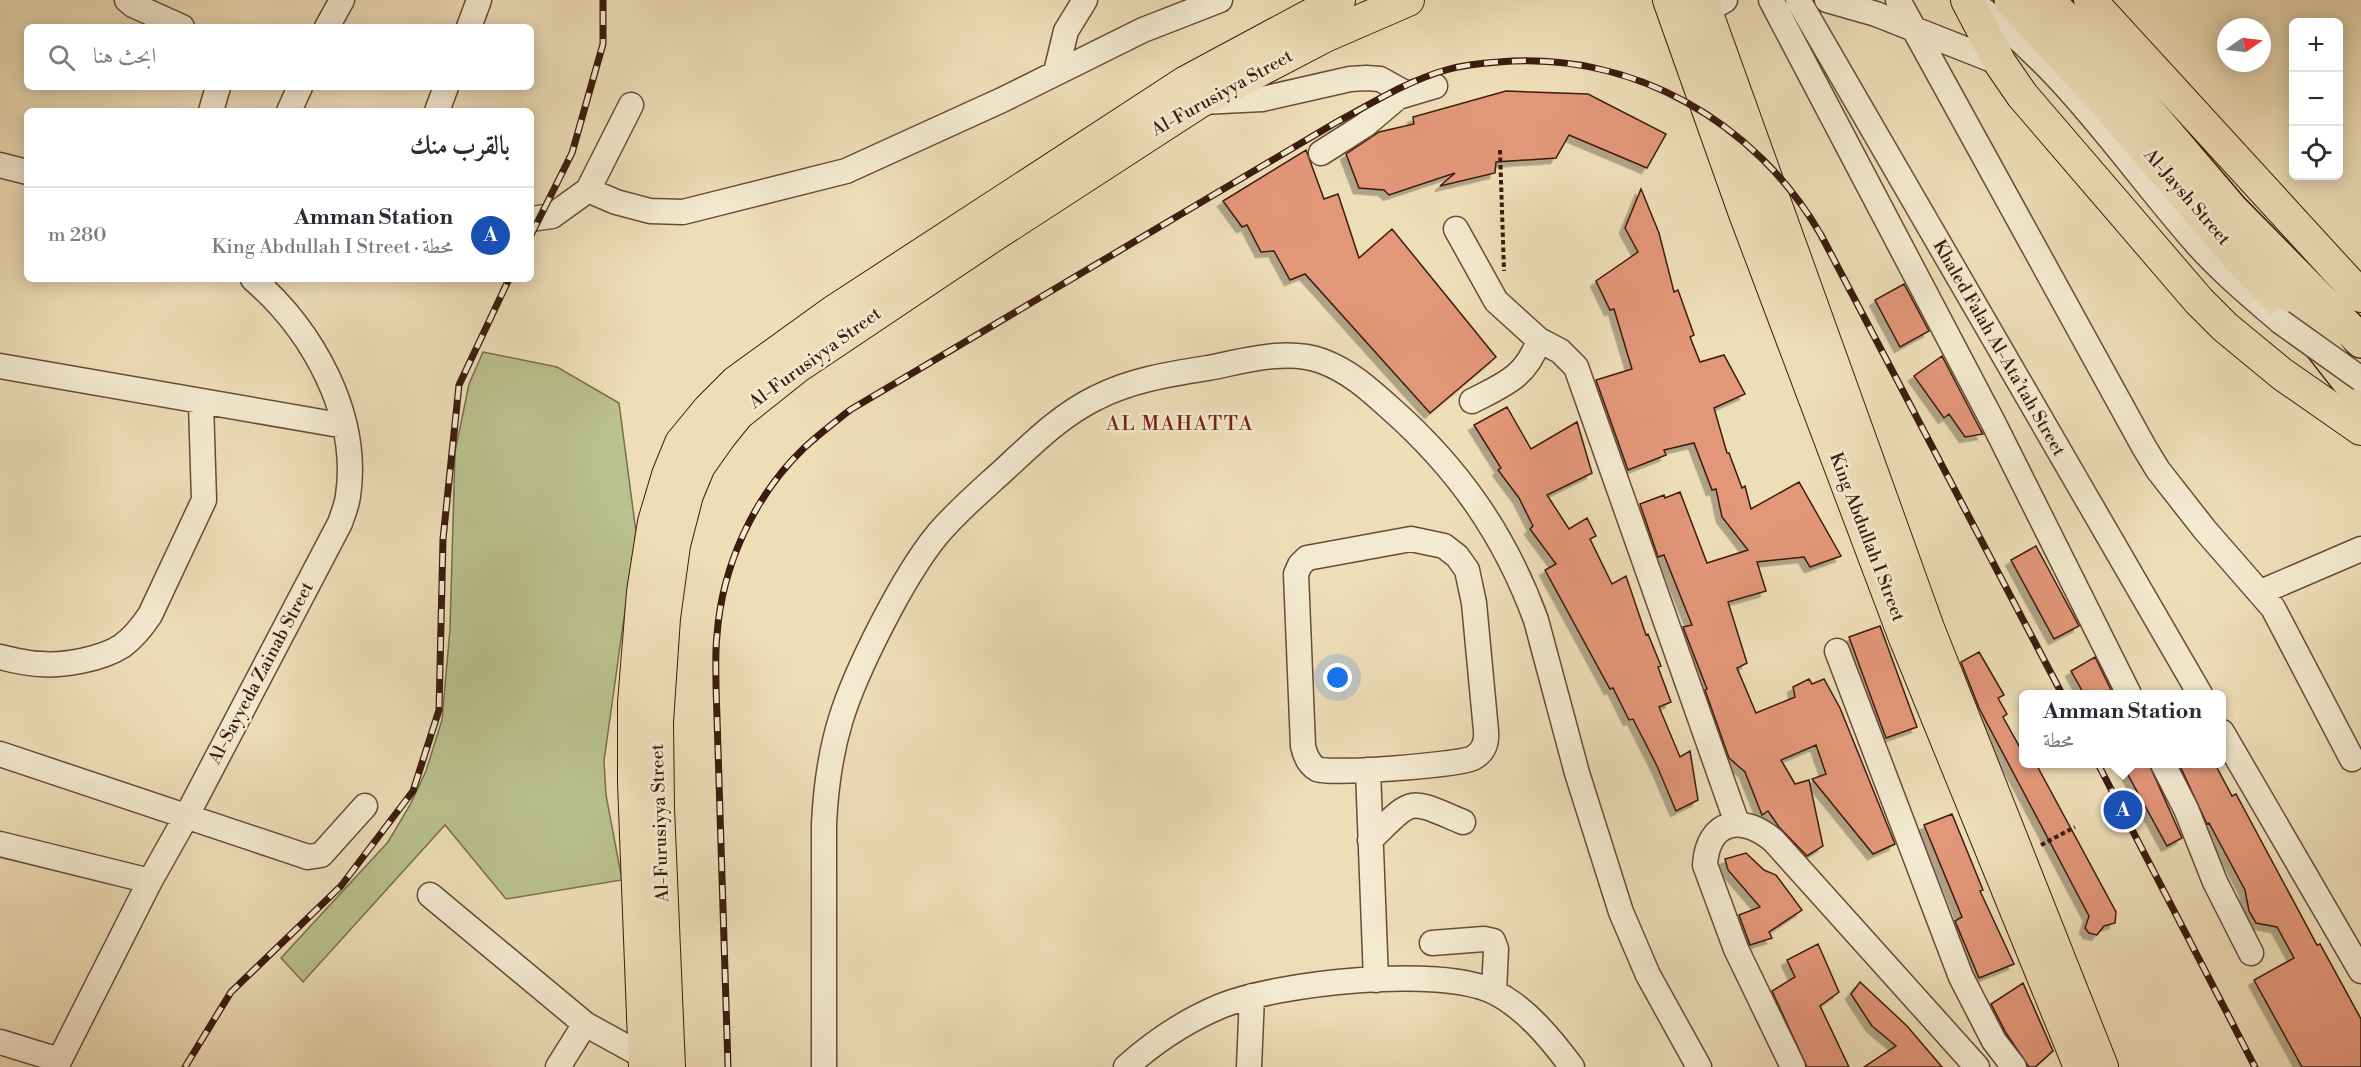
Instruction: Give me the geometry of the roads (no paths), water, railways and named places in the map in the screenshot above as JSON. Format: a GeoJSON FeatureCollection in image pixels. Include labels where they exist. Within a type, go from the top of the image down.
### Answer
{"type":"FeatureCollection","features":[{"type":"Feature","properties":{"kind":"highway","name":"Al-Jaysh Street"},"geometry":{"type":"LineString","coordinates":[[2048,0],[2118,76],[2231,209],[2361,341]]}},
{"type":"Feature","properties":{"kind":"highway","name":"Al-Jaysh Street"},"geometry":{"type":"LineString","coordinates":[[2011,16],[2098,94],[2237,255],[2311,333],[2361,397]]}},
{"type":"Feature","properties":{"kind":"main road","name":"Al-Furusiyya Street"},"geometry":{"type":"LineString","coordinates":[[657,1061],[634,783],[634,703],[643,592],[654,522],[668,475],[681,443],[708,409],[736,382],[833,312],[1186,82],[1339,0]]}},
{"type":"Feature","properties":{"kind":"main road","name":"Al-Furusiyya Street"},"geometry":{"type":"LineString","coordinates":[[657,1061],[657,722],[664,618],[674,545],[687,495],[699,466],[738,414],[797,367],[988,239],[1199,102],[1325,36],[1408,0]]}},
{"type":"Feature","properties":{"kind":"main road"},"geometry":{"type":"LineString","coordinates":[[1968,0],[2000,63],[2048,126],[2199,301],[2253,352],[2361,429]]}},
{"type":"Feature","properties":{"kind":"main road"},"geometry":{"type":"LineString","coordinates":[[2090,0],[2361,296]]}},
{"type":"Feature","properties":{"kind":"main road","name":"King Abdullah I Street"},"geometry":{"type":"LineString","coordinates":[[1687,4],[1928,628],[2102,1067]]}},
{"type":"Feature","properties":{"kind":"main road","name":"King Abdullah I Street"},"geometry":{"type":"LineString","coordinates":[[1687,4],[1744,211],[1905,638],[2080,1067]]}},
{"type":"Feature","properties":{"kind":"street"},"geometry":{"type":"LineString","coordinates":[[127,0],[133,5],[175,24]]}},
{"type":"Feature","properties":{"kind":"street"},"geometry":{"type":"LineString","coordinates":[[329,24],[342,0]]}},
{"type":"Feature","properties":{"kind":"street"},"geometry":{"type":"LineString","coordinates":[[470,24],[479,0]]}},
{"type":"Feature","properties":{"kind":"street"},"geometry":{"type":"LineString","coordinates":[[1056,72],[1066,31],[1085,0]]}},
{"type":"Feature","properties":{"kind":"street"},"geometry":{"type":"LineString","coordinates":[[588,190],[616,202],[650,211],[670,212],[694,210],[846,171],[1002,100],[1143,30],[1220,0]]}},
{"type":"Feature","properties":{"kind":"street"},"geometry":{"type":"LineString","coordinates":[[1771,0],[1993,422],[2127,690]]}},
{"type":"Feature","properties":{"kind":"street","name":"Khaled Falah Al-Ata’tah Street"},"geometry":{"type":"LineString","coordinates":[[1798,0],[2198,690]]}},
{"type":"Feature","properties":{"kind":"street"},"geometry":{"type":"LineString","coordinates":[[1827,0],[1856,7],[2000,63]]}},
{"type":"Feature","properties":{"kind":"street"},"geometry":{"type":"LineString","coordinates":[[1898,0],[2158,470],[2205,530],[2273,608],[2352,759]]}},
{"type":"Feature","properties":{"kind":"street"},"geometry":{"type":"LineString","coordinates":[[1968,0],[2011,16]]}},
{"type":"Feature","properties":{"kind":"street"},"geometry":{"type":"LineString","coordinates":[[1988,0],[2011,16],[2085,88],[2205,237],[2285,318],[2361,379]]}},
{"type":"Feature","properties":{"kind":"street"},"geometry":{"type":"LineString","coordinates":[[1818,87],[1840,75]]}},
{"type":"Feature","properties":{"kind":"street"},"geometry":{"type":"LineString","coordinates":[[1199,102],[1262,99],[1350,79],[1366,78],[1380,79],[1407,94]]}},
{"type":"Feature","properties":{"kind":"street"},"geometry":{"type":"LineString","coordinates":[[1321,153],[1365,125],[1388,104],[1407,94],[1435,86]]}},
{"type":"Feature","properties":{"kind":"street"},"geometry":{"type":"LineString","coordinates":[[212,108],[217,90]]}},
{"type":"Feature","properties":{"kind":"street"},"geometry":{"type":"LineString","coordinates":[[290,108],[299,90]]}},
{"type":"Feature","properties":{"kind":"street"},"geometry":{"type":"LineString","coordinates":[[438,108],[445,90]]}},
{"type":"Feature","properties":{"kind":"street"},"geometry":{"type":"LineString","coordinates":[[534,219],[552,216],[588,190],[631,105]]}},
{"type":"Feature","properties":{"kind":"street"},"geometry":{"type":"LineString","coordinates":[[0,165],[24,171]]}},
{"type":"Feature","properties":{"kind":"street"},"geometry":{"type":"LineString","coordinates":[[1456,229],[1488,289],[1505,310],[1539,340],[1560,351],[1576,367],[1737,823]]}},
{"type":"Feature","properties":{"kind":"street","name":"Al-Sayyeda Zainab Street"},"geometry":{"type":"LineString","coordinates":[[58,1063],[150,881],[340,523],[348,497],[350,466],[345,426],[337,400],[313,350],[273,296],[257,282]]}},
{"type":"Feature","properties":{"kind":"street"},"geometry":{"type":"LineString","coordinates":[[2285,318],[2361,365]]}},
{"type":"Feature","properties":{"kind":"street"},"geometry":{"type":"LineString","coordinates":[[1472,401],[1514,378],[1533,357],[1539,340]]}},
{"type":"Feature","properties":{"kind":"street"},"geometry":{"type":"LineString","coordinates":[[824,1067],[824,824],[826,786],[832,748],[855,677],[896,596],[916,564],[938,534],[1038,438],[1065,416],[1096,398],[1129,384],[1163,376],[1290,355],[1320,360],[1347,372],[1409,425],[1454,471],[1505,551],[1536,620],[1577,773],[1621,912],[1648,975],[1700,1067]]}},
{"type":"Feature","properties":{"kind":"street"},"geometry":{"type":"LineString","coordinates":[[0,366],[201,403],[345,426]]}},
{"type":"Feature","properties":{"kind":"street"},"geometry":{"type":"LineString","coordinates":[[0,657],[40,664],[65,664],[107,653],[121,646],[141,627],[150,615],[204,500],[201,403]]}},
{"type":"Feature","properties":{"kind":"street"},"geometry":{"type":"LineString","coordinates":[[1411,539],[1429,541],[1444,546],[1457,556],[1467,570],[1472,586],[1486,739],[1479,754],[1463,761],[1368,770],[1324,771],[1316,768],[1305,754],[1296,574],[1300,565],[1307,558],[1317,555],[1411,539]]}},
{"type":"Feature","properties":{"kind":"street"},"geometry":{"type":"LineString","coordinates":[[2261,592],[2361,549]]}},
{"type":"Feature","properties":{"kind":"street"},"geometry":{"type":"LineString","coordinates":[[1838,651],[1961,977],[1988,1032],[2014,1067]]}},
{"type":"Feature","properties":{"kind":"street"},"geometry":{"type":"LineString","coordinates":[[2226,739],[2361,971]]}},
{"type":"Feature","properties":{"kind":"street"},"geometry":{"type":"LineString","coordinates":[[0,754],[308,857],[321,855],[365,806]]}},
{"type":"Feature","properties":{"kind":"street"},"geometry":{"type":"LineString","coordinates":[[2165,768],[2186,808],[2215,882],[2251,952]]}},
{"type":"Feature","properties":{"kind":"street"},"geometry":{"type":"LineString","coordinates":[[1368,770],[1376,980]]}},
{"type":"Feature","properties":{"kind":"street"},"geometry":{"type":"LineString","coordinates":[[1370,840],[1401,810],[1413,804],[1425,806],[1464,822]]}},
{"type":"Feature","properties":{"kind":"street"},"geometry":{"type":"LineString","coordinates":[[1793,1067],[1737,949],[1705,864],[1706,850],[1712,837],[1723,828],[1737,823],[1757,829],[1774,841],[1977,1067]]}},
{"type":"Feature","properties":{"kind":"street"},"geometry":{"type":"LineString","coordinates":[[0,843],[150,881]]}},
{"type":"Feature","properties":{"kind":"street"},"geometry":{"type":"LineString","coordinates":[[430,895],[585,1024],[622,1046],[657,1061]]}},
{"type":"Feature","properties":{"kind":"street"},"geometry":{"type":"LineString","coordinates":[[1432,943],[1484,939],[1493,941],[1496,949],[1494,992]]}},
{"type":"Feature","properties":{"kind":"street"},"geometry":{"type":"LineString","coordinates":[[1126,1067],[1171,1032],[1223,1005],[1252,996],[1376,980],[1436,979],[1466,983],[1494,992],[1534,1022],[1572,1067]]}},
{"type":"Feature","properties":{"kind":"street"},"geometry":{"type":"LineString","coordinates":[[1249,1067],[1252,996]]}},
{"type":"Feature","properties":{"kind":"street"},"geometry":{"type":"LineString","coordinates":[[558,1067],[585,1024]]}},
{"type":"Feature","properties":{"kind":"street"},"geometry":{"type":"LineString","coordinates":[[0,1042],[58,1063]]}},
{"type":"Feature","properties":{"kind":"railway"},"geometry":{"type":"LineString","coordinates":[[534,229],[572,153],[603,44],[603,0]]}},
{"type":"Feature","properties":{"kind":"railway"},"geometry":{"type":"LineString","coordinates":[[728,1067],[716,641],[720,609],[734,558],[756,510],[770,488],[804,448],[850,410],[1335,123],[1403,87],[1446,70],[1472,64],[1499,62],[1548,62],[1596,68],[1642,82],[1685,102],[1725,127],[1762,158],[1794,194],[1821,235],[2060,690]]}},
{"type":"Feature","properties":{"kind":"railway"},"geometry":{"type":"LineString","coordinates":[[185,1067],[231,992],[341,886],[413,791],[439,710],[443,539],[459,385],[508,282]]}},
{"type":"Feature","properties":{"kind":"railway"},"geometry":{"type":"LineString","coordinates":[[2100,768],[2255,1067]]}},
{"type":"Feature","properties":{"kind":"place","name":"Amman Station"},"geometry":{"type":"Point","coordinates":[2123,810]}},
{"type":"Feature","properties":{"kind":"district","name":"AL MAHATTA"},"geometry":{"type":"Point","coordinates":[1180,424]}}]}
